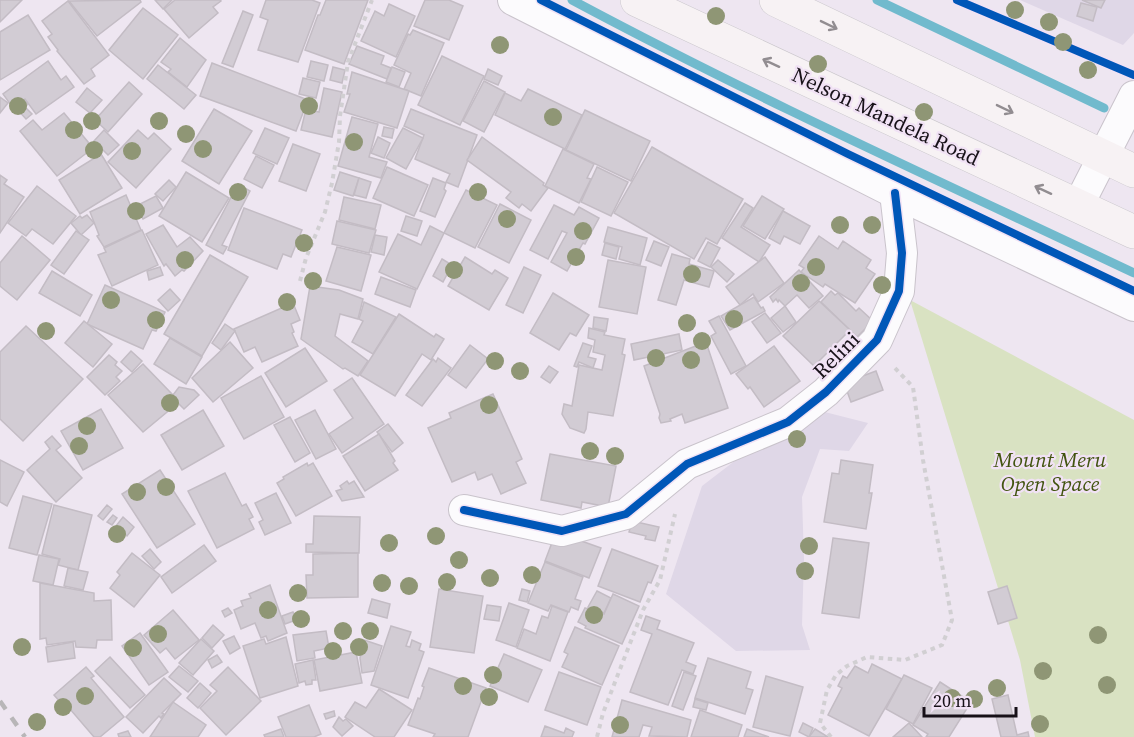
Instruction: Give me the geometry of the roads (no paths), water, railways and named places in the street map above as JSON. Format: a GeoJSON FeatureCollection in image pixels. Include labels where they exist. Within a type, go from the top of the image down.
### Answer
{"type":"FeatureCollection","features":[{"type":"Feature","properties":{"kind":"main road","name":"Nelson Mandela Road"},"geometry":{"type":"LineString","coordinates":[[637,0],[1134,232]]}},
{"type":"Feature","properties":{"kind":"main road"},"geometry":{"type":"LineString","coordinates":[[776,0],[1134,171]]}},
{"type":"Feature","properties":{"kind":"street"},"geometry":{"type":"LineString","coordinates":[[513,0],[852,164],[895,193],[1134,306]]}},
{"type":"Feature","properties":{"kind":"street"},"geometry":{"type":"LineString","coordinates":[[1078,206],[1134,96]]}},
{"type":"Feature","properties":{"kind":"street","name":"Relini"},"geometry":{"type":"LineString","coordinates":[[464,510],[562,531],[626,514],[687,464],[788,422],[826,392],[877,340],[899,291],[902,253],[895,193]]}},
{"type":"Feature","properties":{"kind":"waterway"},"geometry":{"type":"LineString","coordinates":[[572,0],[781,106],[1134,273]]}},
{"type":"Feature","properties":{"kind":"waterway"},"geometry":{"type":"LineString","coordinates":[[877,0],[1104,108]]}},
{"type":"Feature","properties":{"kind":"railway"},"geometry":{"type":"LineString","coordinates":[[0,701],[25,737]]}},
{"type":"Feature","properties":{"kind":"park label","name":"Mount Meru Open Space"},"geometry":{"type":"Point","coordinates":[1050,471]}}]}
